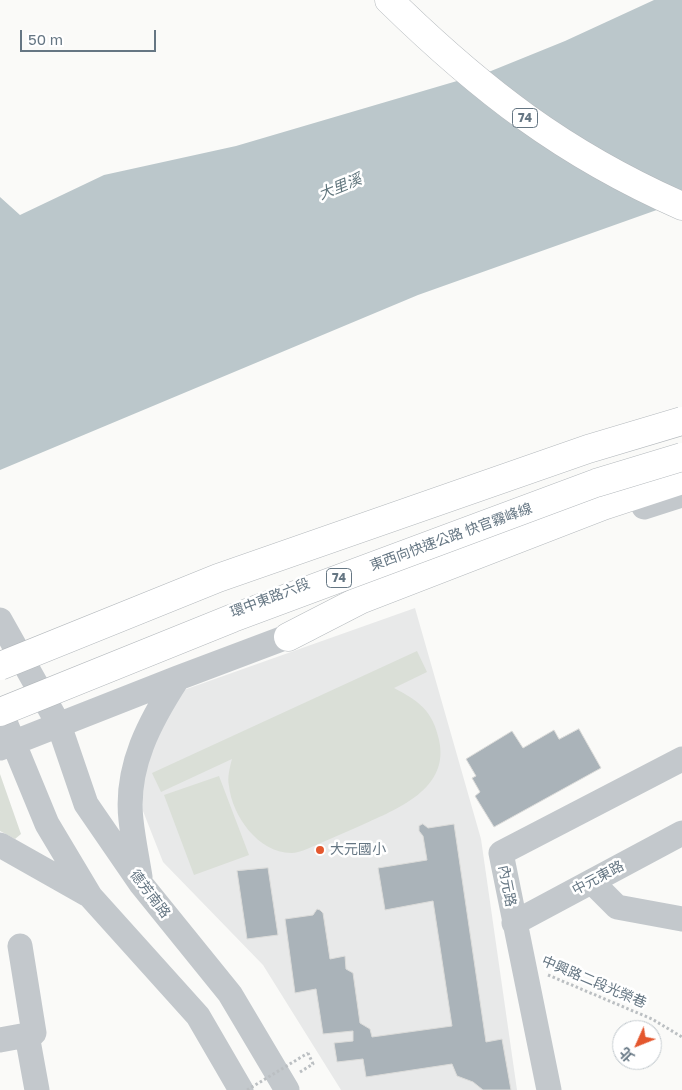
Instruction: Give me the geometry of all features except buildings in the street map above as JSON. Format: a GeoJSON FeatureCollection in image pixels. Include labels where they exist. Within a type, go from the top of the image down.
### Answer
{"type":"FeatureCollection","features":[{"type":"Feature","properties":{"kind":"highway","name":"74"},"geometry":{"type":"LineString","coordinates":[[389,0],[460,68],[539,129],[596,164],[682,206]]}},
{"type":"Feature","properties":{"kind":"highway"},"geometry":{"type":"LineString","coordinates":[[0,666],[218,578],[588,449],[682,420]]}},
{"type":"Feature","properties":{"kind":"highway","name":"東西向快速公路 快官霧峰線"},"geometry":{"type":"LineString","coordinates":[[0,711],[233,618],[596,483],[682,457]]}},
{"type":"Feature","properties":{"kind":"highway"},"geometry":{"type":"LineString","coordinates":[[288,637],[360,600],[603,506],[682,480]]}},
{"type":"Feature","properties":{"kind":"street","name":"環中東路六段"},"geometry":{"type":"LineString","coordinates":[[0,702],[592,475],[682,446]]}},
{"type":"Feature","properties":{"kind":"street"},"geometry":{"type":"LineString","coordinates":[[8,745],[288,637],[607,519],[682,494]]}},
{"type":"Feature","properties":{"kind":"street","name":"德芳南路"},"geometry":{"type":"LineString","coordinates":[[0,620],[35,687],[59,725],[71,766],[86,804],[142,884],[230,994],[287,1090]]}},
{"type":"Feature","properties":{"kind":"street"},"geometry":{"type":"LineString","coordinates":[[142,884],[131,819],[131,798],[138,751],[154,716],[178,678]]}},
{"type":"Feature","properties":{"kind":"street"},"geometry":{"type":"LineString","coordinates":[[0,711],[8,745],[47,824],[90,896],[198,1016],[241,1090]]}},
{"type":"Feature","properties":{"kind":"street","name":"內元路"},"geometry":{"type":"LineString","coordinates":[[549,1090],[501,853],[682,760]]}},
{"type":"Feature","properties":{"kind":"street","name":"中元東路"},"geometry":{"type":"LineString","coordinates":[[514,923],[682,833]]}},
{"type":"Feature","properties":{"kind":"street"},"geometry":{"type":"LineString","coordinates":[[0,845],[90,896]]}},
{"type":"Feature","properties":{"kind":"street"},"geometry":{"type":"LineString","coordinates":[[592,882],[617,907],[682,919]]}},
{"type":"Feature","properties":{"kind":"street"},"geometry":{"type":"LineString","coordinates":[[0,1040],[34,1033],[20,946]]}},
{"type":"Feature","properties":{"kind":"street"},"geometry":{"type":"LineString","coordinates":[[27,1035],[37,1090]]}},
{"type":"Feature","properties":{"kind":"path","name":"中興路二段光榮巷"},"geometry":{"type":"LineString","coordinates":[[522,964],[652,1019],[682,1037]]}},
{"type":"Feature","properties":{"kind":"path"},"geometry":{"type":"LineString","coordinates":[[247,1090],[308,1053],[313,1064]]}},
{"type":"Feature","properties":{"kind":"shaded area","name":"大元國小"},"geometry":{"type":"Polygon","coordinates":[[[415,608],[481,839],[517,1090],[341,1090],[263,965],[163,862],[143,811],[141,781],[145,749],[181,691],[415,608]]]}},
{"type":"Feature","properties":{"kind":"shaded area"},"geometry":{"type":"Polygon","coordinates":[[[417,651],[427,672],[394,688],[418,703],[429,714],[439,740],[440,757],[437,772],[429,784],[405,804],[376,819],[307,849],[291,853],[268,847],[241,820],[235,809],[228,783],[232,759],[161,792],[152,773],[417,651]]]}},
{"type":"Feature","properties":{"kind":"shaded area"},"geometry":{"type":"Polygon","coordinates":[[[0,774],[21,834],[15,839],[0,831],[0,774]]]}},
{"type":"Feature","properties":{"kind":"shaded area"},"geometry":{"type":"Polygon","coordinates":[[[219,776],[249,855],[194,875],[164,795],[219,776]]]}},
{"type":"Feature","properties":{"kind":"water","name":"大里溪"},"geometry":{"type":"Polygon","coordinates":[[[654,0],[682,0],[682,201],[418,295],[0,470],[0,197],[20,215],[104,175],[236,146],[491,71],[565,41],[654,0]]]}},
{"type":"Feature","properties":{"kind":"place","name":"大元國小"},"geometry":{"type":"Point","coordinates":[320,850]}}]}
